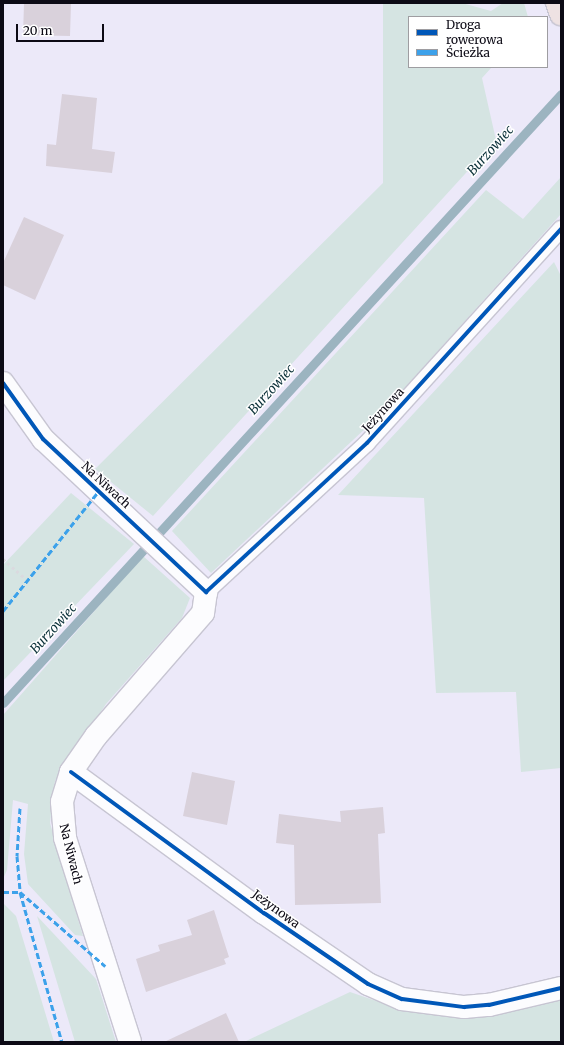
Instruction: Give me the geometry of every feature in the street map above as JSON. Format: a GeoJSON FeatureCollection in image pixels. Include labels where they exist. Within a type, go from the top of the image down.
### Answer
{"type":"FeatureCollection","features":[{"type":"Feature","properties":{"kind":"highway"},"geometry":{"type":"LineString","coordinates":[[557,3],[561,14]]}},
{"type":"Feature","properties":{"kind":"street","name":"Na Niwach"},"geometry":{"type":"LineString","coordinates":[[3,383],[43,439],[102,496],[202,587],[203,613],[96,736],[72,772],[62,802],[65,838],[130,1042]]}},
{"type":"Feature","properties":{"kind":"street","name":"Jeżynowa"},"geometry":{"type":"LineString","coordinates":[[72,772],[264,913],[368,984],[402,999],[464,1007],[488,1005],[561,988]]}},
{"type":"Feature","properties":{"kind":"lane","name":"Jeżynowa"},"geometry":{"type":"LineString","coordinates":[[202,587],[367,443],[561,229]]}},
{"type":"Feature","properties":{"kind":"path"},"geometry":{"type":"LineString","coordinates":[[3,559],[26,579]]}},
{"type":"Feature","properties":{"kind":"shaded area"},"geometry":{"type":"Polygon","coordinates":[[[383,3],[462,3],[491,11],[503,3],[524,3],[528,16],[408,16],[408,68],[491,68],[482,78],[496,140],[153,516],[95,469],[383,183],[383,3]]]}},
{"type":"Feature","properties":{"kind":"shaded area"},"geometry":{"type":"Polygon","coordinates":[[[561,177],[561,214],[384,411],[211,573],[172,531],[486,190],[523,219],[561,177]]]}},
{"type":"Feature","properties":{"kind":"shaded area"},"geometry":{"type":"Polygon","coordinates":[[[554,262],[561,276],[561,768],[521,772],[516,692],[436,693],[424,498],[338,495],[554,262]]]}},
{"type":"Feature","properties":{"kind":"shaded area"},"geometry":{"type":"Polygon","coordinates":[[[71,493],[134,544],[3,681],[3,565],[71,493]]]}},
{"type":"Feature","properties":{"kind":"shaded area"},"geometry":{"type":"Polygon","coordinates":[[[143,556],[190,598],[182,618],[106,704],[55,781],[50,823],[83,936],[75,935],[28,884],[24,854],[28,804],[13,800],[7,870],[3,879],[3,715],[143,556]]]}},
{"type":"Feature","properties":{"kind":"shaded area"},"geometry":{"type":"Polygon","coordinates":[[[3,903],[16,916],[54,1042],[3,1042],[3,903]]]}},
{"type":"Feature","properties":{"kind":"shaded area"},"geometry":{"type":"Polygon","coordinates":[[[37,916],[96,979],[116,1042],[75,1042],[37,916]]]}},
{"type":"Feature","properties":{"kind":"shaded area"},"geometry":{"type":"Polygon","coordinates":[[[350,992],[403,1010],[561,993],[561,1042],[244,1042],[350,992]]]}},
{"type":"Feature","properties":{"kind":"building"},"geometry":{"type":"Polygon","coordinates":[[[24,3],[71,3],[70,36],[23,35],[24,3]]]}},
{"type":"Feature","properties":{"kind":"building"},"geometry":{"type":"Polygon","coordinates":[[[62,94],[97,98],[92,149],[115,152],[112,173],[46,166],[47,144],[56,145],[62,94]]]}},
{"type":"Feature","properties":{"kind":"building"},"geometry":{"type":"Polygon","coordinates":[[[24,217],[64,235],[35,300],[3,285],[3,263],[24,217]]]}},
{"type":"Feature","properties":{"kind":"building"},"geometry":{"type":"Polygon","coordinates":[[[192,772],[235,781],[227,825],[183,816],[192,772]]]}},
{"type":"Feature","properties":{"kind":"building"},"geometry":{"type":"Polygon","coordinates":[[[383,807],[385,833],[378,834],[381,903],[295,905],[294,845],[276,843],[279,814],[341,822],[340,811],[383,807]]]}},
{"type":"Feature","properties":{"kind":"building"},"geometry":{"type":"Polygon","coordinates":[[[214,910],[229,957],[224,959],[226,964],[146,992],[136,959],[160,951],[158,945],[192,935],[187,920],[214,910]]]}},
{"type":"Feature","properties":{"kind":"building"},"geometry":{"type":"Polygon","coordinates":[[[226,1013],[239,1042],[164,1042],[226,1013]]]}},
{"type":"Feature","properties":{"kind":"waterway","name":"Burzowiec"},"geometry":{"type":"LineString","coordinates":[[3,703],[561,94]]}},
{"type":"Feature","properties":{"kind":"marked path"},"geometry":{"type":"LineString","coordinates":[[3,611],[98,492]]}},
{"type":"Feature","properties":{"kind":"marked path"},"geometry":{"type":"LineString","coordinates":[[20,808],[17,856],[20,892],[62,1042]]}},
{"type":"Feature","properties":{"kind":"marked path"},"geometry":{"type":"LineString","coordinates":[[3,892],[20,892],[105,966]]}},
{"type":"Feature","properties":{"kind":"cycle path"},"geometry":{"type":"LineString","coordinates":[[3,383],[43,439],[206,592],[367,443],[561,229]]}},
{"type":"Feature","properties":{"kind":"cycle path"},"geometry":{"type":"LineString","coordinates":[[71,772],[264,913],[368,984],[402,999],[464,1007],[489,1005],[561,988]]}}]}
